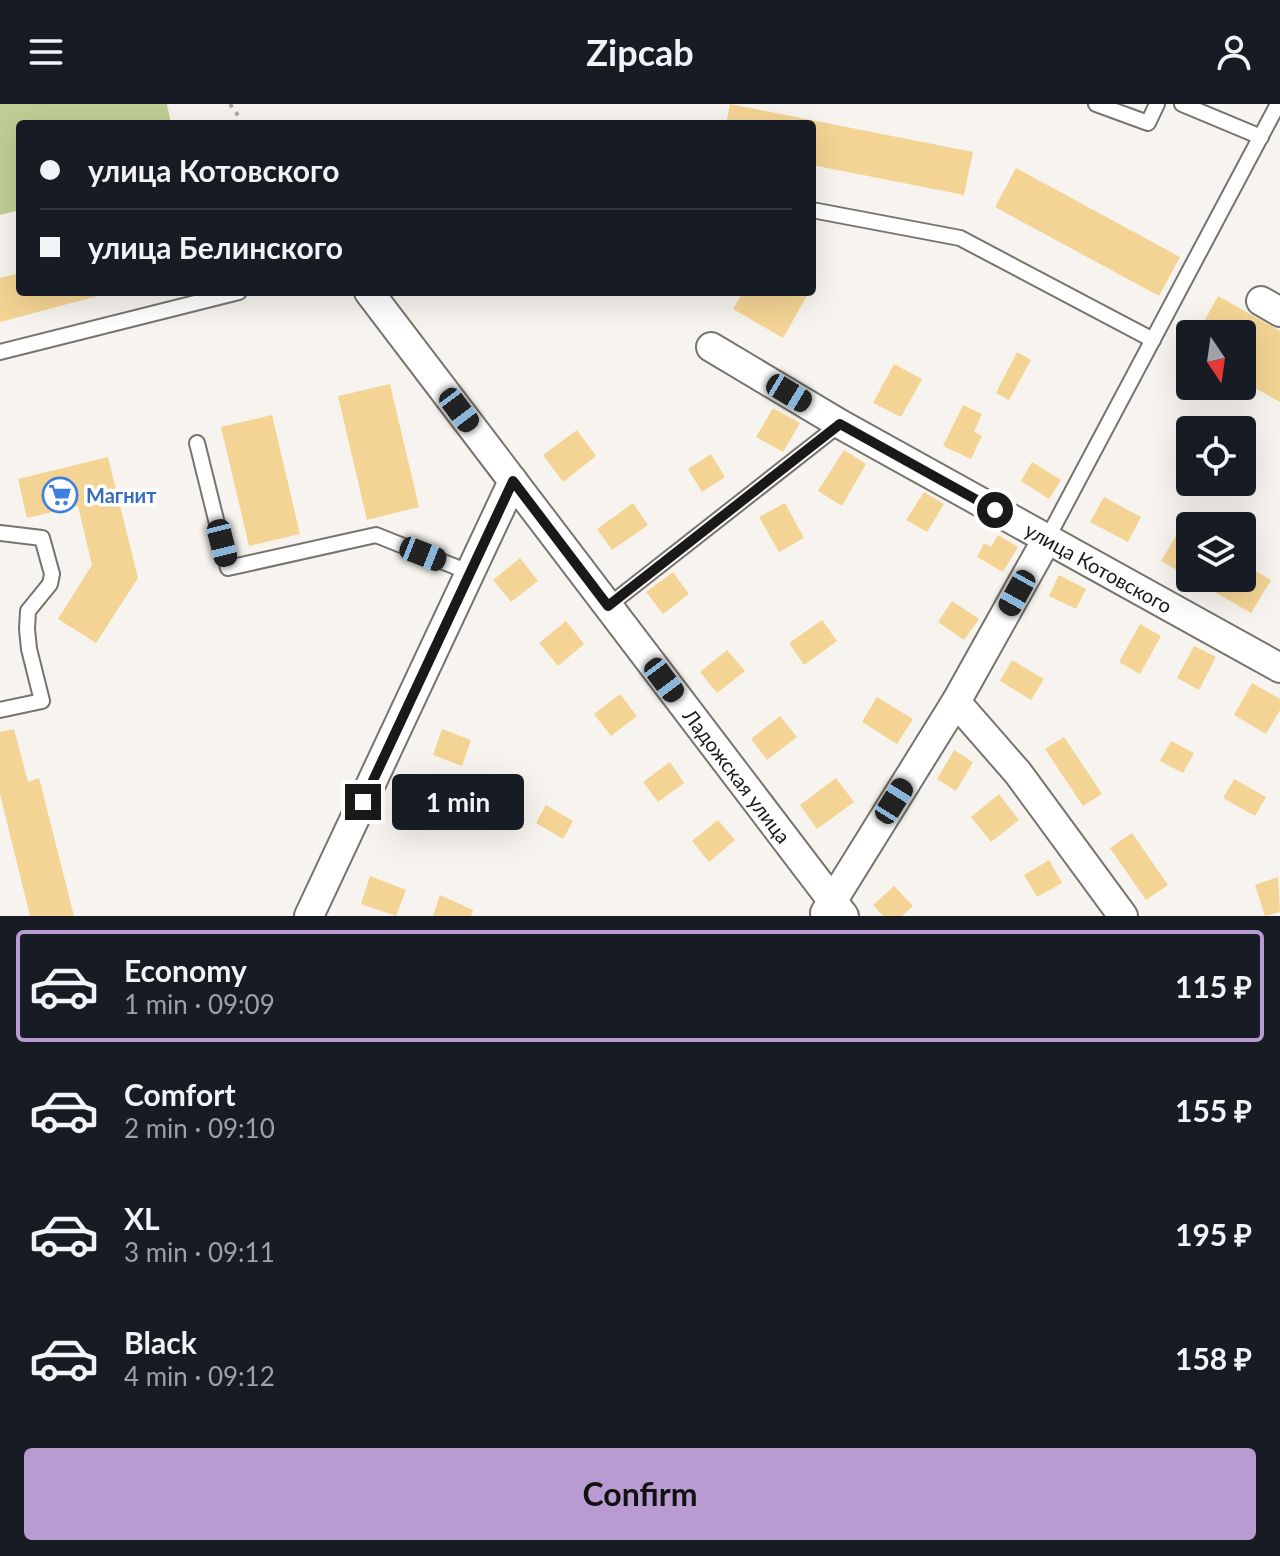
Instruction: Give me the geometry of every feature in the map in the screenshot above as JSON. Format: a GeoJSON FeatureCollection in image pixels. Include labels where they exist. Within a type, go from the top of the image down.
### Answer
{"type":"FeatureCollection","features":[{"type":"Feature","properties":{"kind":"street","name":"Ладожская улица"},"geometry":{"type":"LineString","coordinates":[[372,296],[608,606],[833,911]]}},
{"type":"Feature","properties":{"kind":"street","name":"улица Котовского"},"geometry":{"type":"LineString","coordinates":[[711,347],[840,424],[1280,668]]}},
{"type":"Feature","properties":{"kind":"street"},"geometry":{"type":"LineString","coordinates":[[309,916],[513,481]]}},
{"type":"Feature","properties":{"kind":"street"},"geometry":{"type":"LineString","coordinates":[[833,911],[956,702],[1047,539]]}},
{"type":"Feature","properties":{"kind":"street"},"geometry":{"type":"LineString","coordinates":[[956,702],[1018,773],[1123,916]]}},
{"type":"Feature","properties":{"kind":"lane"},"geometry":{"type":"LineString","coordinates":[[1096,104],[1148,123],[1157,104]]}},
{"type":"Feature","properties":{"kind":"lane"},"geometry":{"type":"LineString","coordinates":[[1182,104],[1261,137]]}},
{"type":"Feature","properties":{"kind":"lane"},"geometry":{"type":"LineString","coordinates":[[1047,539],[1278,104]]}},
{"type":"Feature","properties":{"kind":"lane"},"geometry":{"type":"LineString","coordinates":[[816,211],[960,238],[1153,340]]}},
{"type":"Feature","properties":{"kind":"lane"},"geometry":{"type":"LineString","coordinates":[[0,352],[223,296]]}},
{"type":"Feature","properties":{"kind":"lane"},"geometry":{"type":"LineString","coordinates":[[608,606],[840,424]]}},
{"type":"Feature","properties":{"kind":"lane"},"geometry":{"type":"LineString","coordinates":[[197,443],[228,568],[376,535],[471,573]]}},
{"type":"Feature","properties":{"kind":"lane"},"geometry":{"type":"LineString","coordinates":[[0,533],[42,538],[52,574],[50,584],[28,611],[29,649],[42,701],[0,710]]}},
{"type":"Feature","properties":{"kind":"green space"},"geometry":{"type":"Polygon","coordinates":[[[0,104],[167,104],[170,120],[16,120],[16,211],[0,215],[0,104]]]}},
{"type":"Feature","properties":{"kind":"building"},"geometry":{"type":"Polygon","coordinates":[[[730,104],[811,120],[727,120],[730,104]]]}},
{"type":"Feature","properties":{"kind":"building"},"geometry":{"type":"Polygon","coordinates":[[[816,121],[973,152],[964,195],[816,166],[816,121]]]}},
{"type":"Feature","properties":{"kind":"building"},"geometry":{"type":"Polygon","coordinates":[[[1016,168],[1180,257],[1159,296],[995,207],[1016,168]]]}},
{"type":"Feature","properties":{"kind":"building"},"geometry":{"type":"Polygon","coordinates":[[[16,274],[16,296],[98,296],[0,322],[0,278],[16,274]]]}},
{"type":"Feature","properties":{"kind":"building"},"geometry":{"type":"Polygon","coordinates":[[[741,296],[807,296],[783,338],[733,309],[741,296]]]}},
{"type":"Feature","properties":{"kind":"building"},"geometry":{"type":"Polygon","coordinates":[[[1218,296],[1280,331],[1280,402],[1256,389],[1256,320],[1205,320],[1218,296]]]}},
{"type":"Feature","properties":{"kind":"building"},"geometry":{"type":"Polygon","coordinates":[[[1017,352],[1031,360],[1009,400],[996,393],[1017,352]]]}},
{"type":"Feature","properties":{"kind":"building"},"geometry":{"type":"Polygon","coordinates":[[[894,364],[922,379],[901,417],[873,403],[894,364]]]}},
{"type":"Feature","properties":{"kind":"building"},"geometry":{"type":"Polygon","coordinates":[[[390,384],[419,507],[367,520],[338,396],[390,384]]]}},
{"type":"Feature","properties":{"kind":"building"},"geometry":{"type":"Polygon","coordinates":[[[963,405],[982,414],[974,432],[982,436],[971,459],[943,446],[963,405]]]}},
{"type":"Feature","properties":{"kind":"building"},"geometry":{"type":"Polygon","coordinates":[[[773,408],[800,423],[783,452],[756,437],[773,408]]]}},
{"type":"Feature","properties":{"kind":"building"},"geometry":{"type":"Polygon","coordinates":[[[272,415],[300,534],[249,546],[221,427],[272,415]]]}},
{"type":"Feature","properties":{"kind":"building"},"geometry":{"type":"Polygon","coordinates":[[[577,430],[596,456],[563,482],[543,455],[577,430]]]}},
{"type":"Feature","properties":{"kind":"building"},"geometry":{"type":"Polygon","coordinates":[[[844,450],[866,464],[842,506],[818,491],[844,450]]]}},
{"type":"Feature","properties":{"kind":"building"},"geometry":{"type":"Polygon","coordinates":[[[711,454],[725,477],[702,492],[688,469],[711,454]]]}},
{"type":"Feature","properties":{"kind":"building"},"geometry":{"type":"Polygon","coordinates":[[[108,457],[138,578],[96,643],[58,619],[92,565],[78,506],[27,518],[18,479],[108,457]]]}},
{"type":"Feature","properties":{"kind":"building"},"geometry":{"type":"Polygon","coordinates":[[[1032,462],[1061,480],[1049,499],[1021,481],[1032,462]]]}},
{"type":"Feature","properties":{"kind":"building"},"geometry":{"type":"Polygon","coordinates":[[[924,492],[944,504],[927,532],[906,520],[924,492]]]}},
{"type":"Feature","properties":{"kind":"building"},"geometry":{"type":"Polygon","coordinates":[[[1104,497],[1141,517],[1128,542],[1090,522],[1104,497]]]}},
{"type":"Feature","properties":{"kind":"building"},"geometry":{"type":"Polygon","coordinates":[[[633,503],[648,525],[612,550],[597,529],[633,503]]]}},
{"type":"Feature","properties":{"kind":"building"},"geometry":{"type":"Polygon","coordinates":[[[785,503],[804,538],[779,552],[759,517],[785,503]]]}},
{"type":"Feature","properties":{"kind":"building"},"geometry":{"type":"Polygon","coordinates":[[[998,535],[1018,547],[1003,572],[977,557],[984,543],[991,547],[998,535]]]}},
{"type":"Feature","properties":{"kind":"building"},"geometry":{"type":"Polygon","coordinates":[[[1176,536],[1176,570],[1161,561],[1176,536]]]}},
{"type":"Feature","properties":{"kind":"building"},"geometry":{"type":"Polygon","coordinates":[[[520,558],[538,581],[511,602],[493,580],[520,558]]]}},
{"type":"Feature","properties":{"kind":"building"},"geometry":{"type":"Polygon","coordinates":[[[1256,571],[1271,580],[1251,613],[1214,592],[1256,592],[1256,571]]]}},
{"type":"Feature","properties":{"kind":"building"},"geometry":{"type":"Polygon","coordinates":[[[673,572],[689,594],[663,614],[646,592],[673,572]]]}},
{"type":"Feature","properties":{"kind":"building"},"geometry":{"type":"Polygon","coordinates":[[[1059,575],[1086,589],[1076,609],[1049,596],[1059,575]]]}},
{"type":"Feature","properties":{"kind":"building"},"geometry":{"type":"Polygon","coordinates":[[[952,601],[979,619],[964,640],[938,622],[952,601]]]}},
{"type":"Feature","properties":{"kind":"building"},"geometry":{"type":"Polygon","coordinates":[[[822,620],[837,641],[804,665],[789,643],[822,620]]]}},
{"type":"Feature","properties":{"kind":"building"},"geometry":{"type":"Polygon","coordinates":[[[566,621],[584,644],[558,666],[539,643],[566,621]]]}},
{"type":"Feature","properties":{"kind":"building"},"geometry":{"type":"Polygon","coordinates":[[[1140,624],[1161,636],[1140,674],[1119,662],[1140,624]]]}},
{"type":"Feature","properties":{"kind":"building"},"geometry":{"type":"Polygon","coordinates":[[[1194,646],[1216,657],[1199,690],[1177,678],[1194,646]]]}},
{"type":"Feature","properties":{"kind":"building"},"geometry":{"type":"Polygon","coordinates":[[[727,650],[745,671],[717,693],[700,672],[727,650]]]}},
{"type":"Feature","properties":{"kind":"building"},"geometry":{"type":"Polygon","coordinates":[[[1012,660],[1044,679],[1031,700],[1000,681],[1012,660]]]}},
{"type":"Feature","properties":{"kind":"building"},"geometry":{"type":"Polygon","coordinates":[[[1252,683],[1280,699],[1280,710],[1266,734],[1234,715],[1252,683]]]}},
{"type":"Feature","properties":{"kind":"building"},"geometry":{"type":"Polygon","coordinates":[[[620,694],[637,716],[611,736],[594,714],[620,694]]]}},
{"type":"Feature","properties":{"kind":"building"},"geometry":{"type":"Polygon","coordinates":[[[877,697],[913,719],[897,744],[862,722],[877,697]]]}},
{"type":"Feature","properties":{"kind":"building"},"geometry":{"type":"Polygon","coordinates":[[[780,716],[797,737],[767,760],[751,739],[780,716]]]}},
{"type":"Feature","properties":{"kind":"building"},"geometry":{"type":"Polygon","coordinates":[[[14,729],[28,782],[39,778],[74,916],[30,916],[0,794],[0,732],[14,729]]]}},
{"type":"Feature","properties":{"kind":"building"},"geometry":{"type":"Polygon","coordinates":[[[442,729],[471,740],[462,766],[433,755],[442,729]]]}},
{"type":"Feature","properties":{"kind":"building"},"geometry":{"type":"Polygon","coordinates":[[[1064,737],[1102,794],[1083,806],[1045,749],[1064,737]]]}},
{"type":"Feature","properties":{"kind":"building"},"geometry":{"type":"Polygon","coordinates":[[[1171,741],[1194,753],[1183,773],[1160,761],[1171,741]]]}},
{"type":"Feature","properties":{"kind":"building"},"geometry":{"type":"Polygon","coordinates":[[[954,750],[973,762],[956,791],[937,779],[954,750]]]}},
{"type":"Feature","properties":{"kind":"building"},"geometry":{"type":"Polygon","coordinates":[[[670,762],[684,783],[658,802],[643,782],[670,762]]]}},
{"type":"Feature","properties":{"kind":"building"},"geometry":{"type":"Polygon","coordinates":[[[836,778],[854,802],[817,829],[800,805],[836,778]]]}},
{"type":"Feature","properties":{"kind":"building"},"geometry":{"type":"Polygon","coordinates":[[[417,779],[447,788],[439,812],[409,802],[417,779]]]}},
{"type":"Feature","properties":{"kind":"building"},"geometry":{"type":"Polygon","coordinates":[[[1234,779],[1266,797],[1255,816],[1223,798],[1234,779]]]}},
{"type":"Feature","properties":{"kind":"building"},"geometry":{"type":"Polygon","coordinates":[[[999,794],[1019,820],[991,842],[971,817],[999,794]]]}},
{"type":"Feature","properties":{"kind":"building"},"geometry":{"type":"Polygon","coordinates":[[[546,805],[573,821],[563,839],[536,823],[546,805]]]}},
{"type":"Feature","properties":{"kind":"building"},"geometry":{"type":"Polygon","coordinates":[[[718,820],[735,840],[709,862],[692,841],[718,820]]]}},
{"type":"Feature","properties":{"kind":"building"},"geometry":{"type":"Polygon","coordinates":[[[1132,833],[1168,885],[1146,900],[1110,848],[1132,833]]]}},
{"type":"Feature","properties":{"kind":"building"},"geometry":{"type":"Polygon","coordinates":[[[1049,860],[1062,883],[1037,897],[1024,875],[1049,860]]]}},
{"type":"Feature","properties":{"kind":"building"},"geometry":{"type":"Polygon","coordinates":[[[370,876],[406,890],[396,916],[361,904],[370,876]]]}},
{"type":"Feature","properties":{"kind":"building"},"geometry":{"type":"Polygon","coordinates":[[[1278,877],[1280,912],[1265,916],[1255,885],[1278,877]]]}},
{"type":"Feature","properties":{"kind":"building"},"geometry":{"type":"Polygon","coordinates":[[[894,886],[913,906],[902,916],[883,916],[873,905],[894,886]]]}},
{"type":"Feature","properties":{"kind":"building"},"geometry":{"type":"Polygon","coordinates":[[[440,895],[473,910],[471,916],[433,916],[440,895]]]}},
{"type":"Feature","properties":{"kind":"place","name":"Магнит"},"geometry":{"type":"Point","coordinates":[60,495]}},
{"type":"Feature","properties":{"kind":"route"},"geometry":{"type":"LineString","coordinates":[[363,802],[513,481],[608,606],[840,424],[995,510]]}}]}
